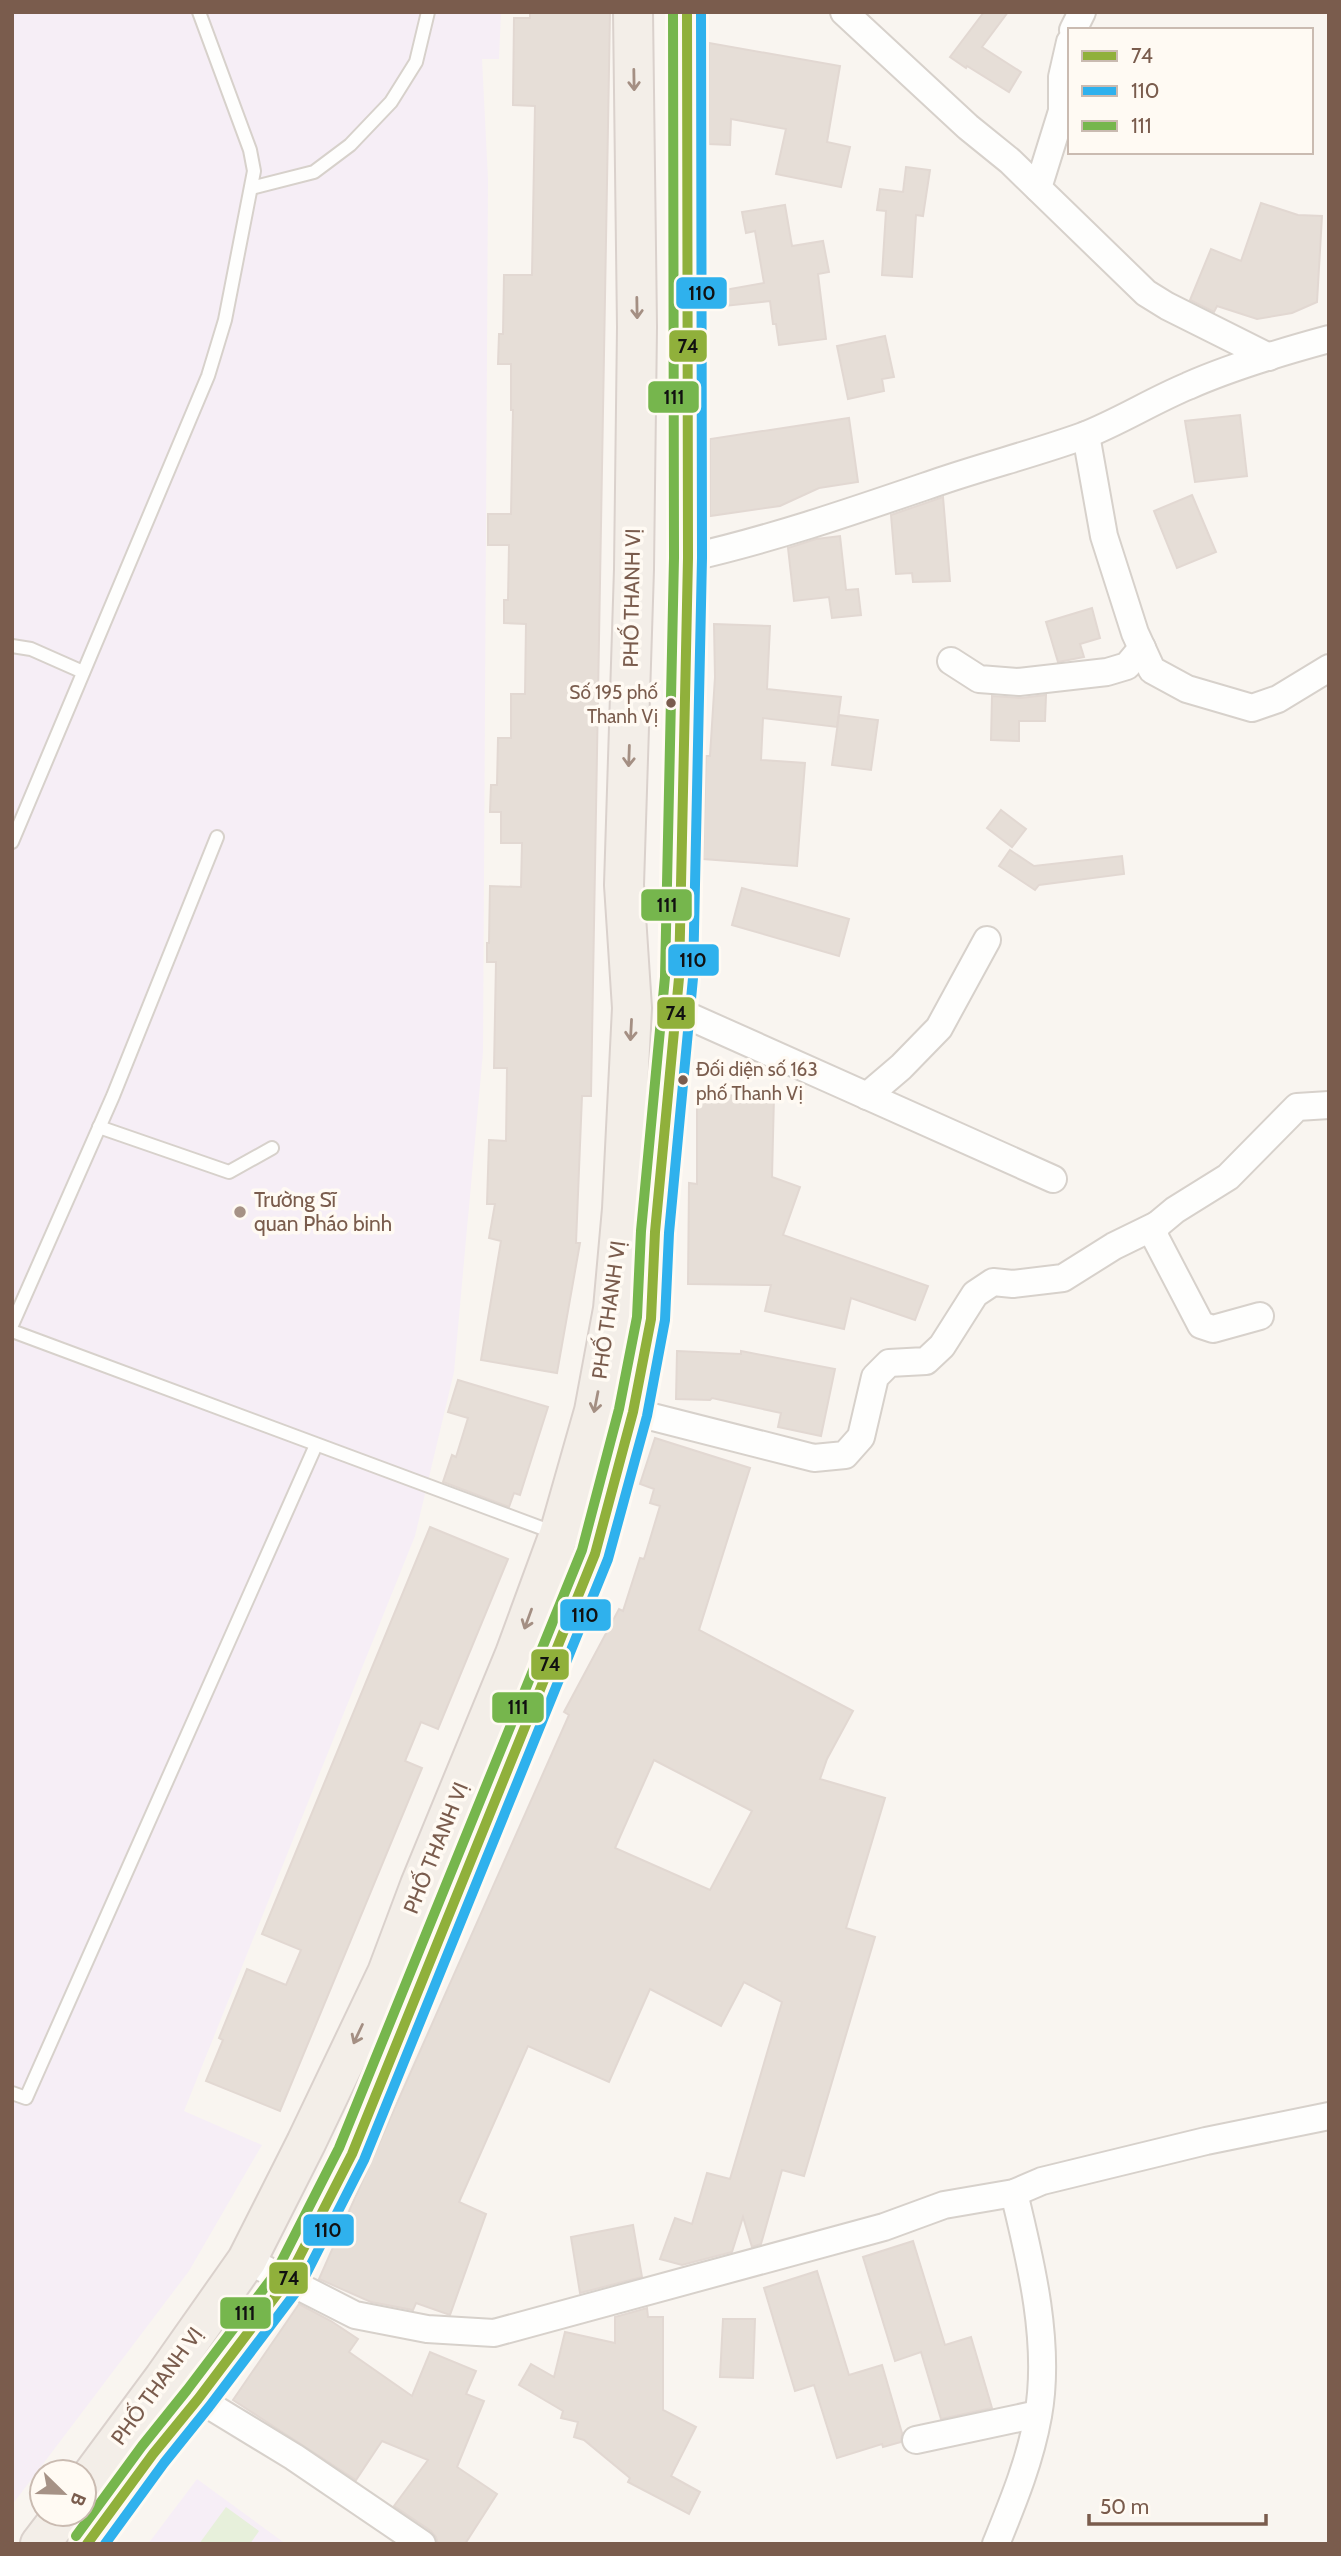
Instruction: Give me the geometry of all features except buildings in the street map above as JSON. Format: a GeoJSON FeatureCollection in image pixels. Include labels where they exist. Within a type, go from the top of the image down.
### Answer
{"type":"FeatureCollection","features":[{"type":"Feature","properties":{"kind":"main road","name":"PHỐ THANH VỊ"},"geometry":{"type":"LineString","coordinates":[[98,2467],[247,2260],[387,1973],[420,1885],[515,1654],[559,1534],[594,1411],[613,1309],[624,1169],[632,1007],[624,885],[634,569],[637,327],[633,12]]}},
{"type":"Feature","properties":{"kind":"main road","name":"PHỐ THANH VỊ"},"geometry":{"type":"LineString","coordinates":[[87,2544],[287,2281],[352,2154],[595,1554],[633,1412],[651,1319],[657,1218],[679,978],[688,558],[687,12]]}},
{"type":"Feature","properties":{"kind":"main road"},"geometry":{"type":"LineString","coordinates":[[40,2544],[52,2528]]}},
{"type":"Feature","properties":{"kind":"street"},"geometry":{"type":"LineString","coordinates":[[844,12],[968,127],[1010,161],[1146,293],[1269,357]]}},
{"type":"Feature","properties":{"kind":"street"},"geometry":{"type":"LineString","coordinates":[[1074,28],[1082,12]]}},
{"type":"Feature","properties":{"kind":"street"},"geometry":{"type":"LineString","coordinates":[[1038,188],[1062,111],[1062,76],[1068,50]]}},
{"type":"Feature","properties":{"kind":"street"},"geometry":{"type":"LineString","coordinates":[[688,558],[795,531],[1086,435],[1188,386],[1329,339]]}},
{"type":"Feature","properties":{"kind":"street"},"geometry":{"type":"LineString","coordinates":[[1086,435],[1104,536],[1135,633],[1153,670],[1187,689],[1252,708],[1278,699],[1329,668]]}},
{"type":"Feature","properties":{"kind":"street"},"geometry":{"type":"LineString","coordinates":[[951,661],[979,679],[1020,682],[1107,672],[1127,666],[1142,648]]}},
{"type":"Feature","properties":{"kind":"street"},"geometry":{"type":"LineString","coordinates":[[867,1096],[901,1067],[939,1028],[987,940]]}},
{"type":"Feature","properties":{"kind":"street"},"geometry":{"type":"LineString","coordinates":[[675,1010],[1053,1179]]}},
{"type":"Feature","properties":{"kind":"street"},"geometry":{"type":"LineString","coordinates":[[633,1412],[814,1458],[845,1455],[861,1437],[875,1377],[889,1363],[926,1361],[942,1346],[975,1294],[993,1282],[1013,1284],[1063,1278],[1114,1246],[1157,1225],[1175,1210],[1228,1177],[1297,1107],[1329,1105]]}},
{"type":"Feature","properties":{"kind":"street"},"geometry":{"type":"LineString","coordinates":[[1157,1225],[1154,1235],[1201,1325],[1213,1329],[1260,1316]]}},
{"type":"Feature","properties":{"kind":"street"},"geometry":{"type":"LineString","coordinates":[[247,2260],[355,2315],[427,2329],[494,2333],[884,2227],[944,2205],[1014,2193],[1054,2178],[1206,2141],[1329,2116]]}},
{"type":"Feature","properties":{"kind":"street"},"geometry":{"type":"LineString","coordinates":[[996,2544],[1023,2475],[1038,2414],[1041,2355],[1034,2276],[1014,2193]]}},
{"type":"Feature","properties":{"kind":"street"},"geometry":{"type":"LineString","coordinates":[[164,2378],[294,2457],[422,2544]]}},
{"type":"Feature","properties":{"kind":"street"},"geometry":{"type":"LineString","coordinates":[[916,2440],[1038,2414]]}},
{"type":"Feature","properties":{"kind":"lane"},"geometry":{"type":"LineString","coordinates":[[12,842],[208,376],[225,320],[254,171],[250,150],[199,12]]}},
{"type":"Feature","properties":{"kind":"lane"},"geometry":{"type":"LineString","coordinates":[[251,188],[314,172],[351,145],[391,102],[416,62],[428,12]]}},
{"type":"Feature","properties":{"kind":"lane"},"geometry":{"type":"LineString","coordinates":[[12,646],[31,649],[83,672]]}},
{"type":"Feature","properties":{"kind":"lane"},"geometry":{"type":"LineString","coordinates":[[12,1325],[99,1127],[217,836]]}},
{"type":"Feature","properties":{"kind":"lane"},"geometry":{"type":"LineString","coordinates":[[99,1127],[229,1172],[272,1148]]}},
{"type":"Feature","properties":{"kind":"lane"},"geometry":{"type":"LineString","coordinates":[[12,1331],[559,1534]]}},
{"type":"Feature","properties":{"kind":"lane"},"geometry":{"type":"LineString","coordinates":[[12,2093],[26,2098],[316,1444]]}},
{"type":"Feature","properties":{"kind":"shaded area","name":"Trường Sĩ quan Pháo binh"},"geometry":{"type":"Polygon","coordinates":[[[12,12],[501,12],[499,59],[482,59],[488,179],[483,1052],[454,1372],[415,1536],[184,2111],[262,2145],[189,2271],[48,2458],[28,2458],[28,2484],[12,2505],[12,12]]]}},
{"type":"Feature","properties":{"kind":"shaded area"},"geometry":{"type":"Polygon","coordinates":[[[197,2479],[286,2544],[148,2544],[197,2479]]]}},
{"type":"Feature","properties":{"kind":"green space"},"geometry":{"type":"Polygon","coordinates":[[[226,2507],[259,2531],[250,2544],[199,2544],[226,2507]]]}},
{"type":"Feature","properties":{"kind":"transit line","name":"111"},"geometry":{"type":"LineString","coordinates":[[76,2536],[275,2274],[339,2148],[582,1550],[619,1409],[637,1317],[641,1231],[665,977],[674,558],[673,12]]}},
{"type":"Feature","properties":{"kind":"transit line","name":"74"},"geometry":{"type":"LineString","coordinates":[[87,2544],[287,2281],[352,2154],[595,1554],[633,1412],[651,1319],[655,1232],[679,978],[688,558],[687,12]]}},
{"type":"Feature","properties":{"kind":"transit line","name":"110"},"geometry":{"type":"LineString","coordinates":[[105,2544],[299,2288],[364,2160],[608,1559],[647,1416],[665,1320],[669,1233],[693,978],[702,558],[701,12]]}},
{"type":"Feature","properties":{"kind":"place","name":"Số 195 phố Thanh Vị"},"geometry":{"type":"Point","coordinates":[671,703]}},
{"type":"Feature","properties":{"kind":"place","name":"Đối diện số 163 phố Thanh Vị"},"geometry":{"type":"Point","coordinates":[683,1080]}},
{"type":"Feature","properties":{"kind":"place","name":"Trường Sĩ quan Pháo binh"},"geometry":{"type":"Point","coordinates":[240,1212]}}]}
